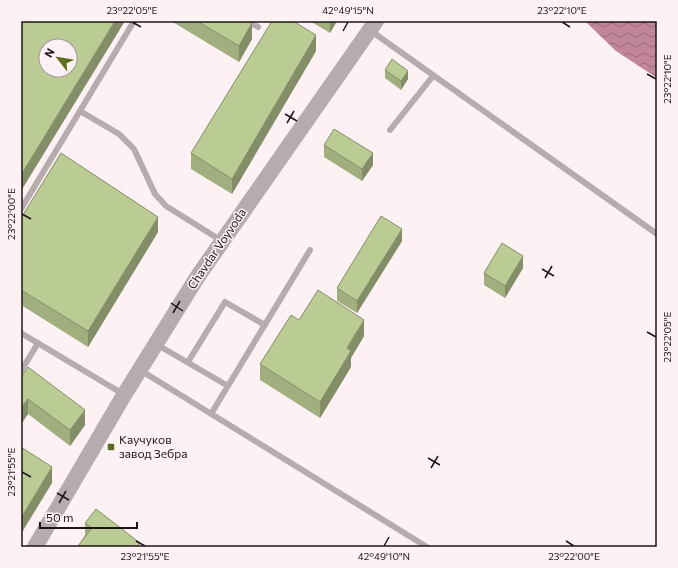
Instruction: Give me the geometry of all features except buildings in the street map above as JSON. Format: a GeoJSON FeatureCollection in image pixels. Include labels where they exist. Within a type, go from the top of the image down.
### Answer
{"type":"FeatureCollection","features":[{"type":"Feature","properties":{"kind":"street","name":"Chavdar Voyvoda"},"geometry":{"type":"LineString","coordinates":[[35,547],[124,395],[222,241],[373,25]]}},
{"type":"Feature","properties":{"kind":"lane"},"geometry":{"type":"LineString","coordinates":[[21,208],[134,21]]}},
{"type":"Feature","properties":{"kind":"lane"},"geometry":{"type":"LineString","coordinates":[[248,21],[258,27]]}},
{"type":"Feature","properties":{"kind":"lane"},"geometry":{"type":"LineString","coordinates":[[373,25],[434,76],[657,234]]}},
{"type":"Feature","properties":{"kind":"lane"},"geometry":{"type":"LineString","coordinates":[[390,130],[434,76]]}},
{"type":"Feature","properties":{"kind":"lane"},"geometry":{"type":"LineString","coordinates":[[80,111],[119,134],[134,149],[155,194],[166,206],[222,241]]}},
{"type":"Feature","properties":{"kind":"lane"},"geometry":{"type":"LineString","coordinates":[[211,414],[310,250]]}},
{"type":"Feature","properties":{"kind":"lane"},"geometry":{"type":"LineString","coordinates":[[188,362],[225,302],[265,325]]}},
{"type":"Feature","properties":{"kind":"lane"},"geometry":{"type":"LineString","coordinates":[[21,333],[124,395]]}},
{"type":"Feature","properties":{"kind":"lane"},"geometry":{"type":"LineString","coordinates":[[21,371],[38,343]]}},
{"type":"Feature","properties":{"kind":"lane"},"geometry":{"type":"LineString","coordinates":[[156,344],[228,386]]}},
{"type":"Feature","properties":{"kind":"lane"},"geometry":{"type":"LineString","coordinates":[[140,370],[427,547]]}},
{"type":"Feature","properties":{"kind":"water"},"geometry":{"type":"Polygon","coordinates":[[[585,21],[657,21],[657,78],[616,51],[585,21]]]}},
{"type":"Feature","properties":{"kind":"place","name":"Каучуков завод Зебра"},"geometry":{"type":"Point","coordinates":[111,447]}}]}
